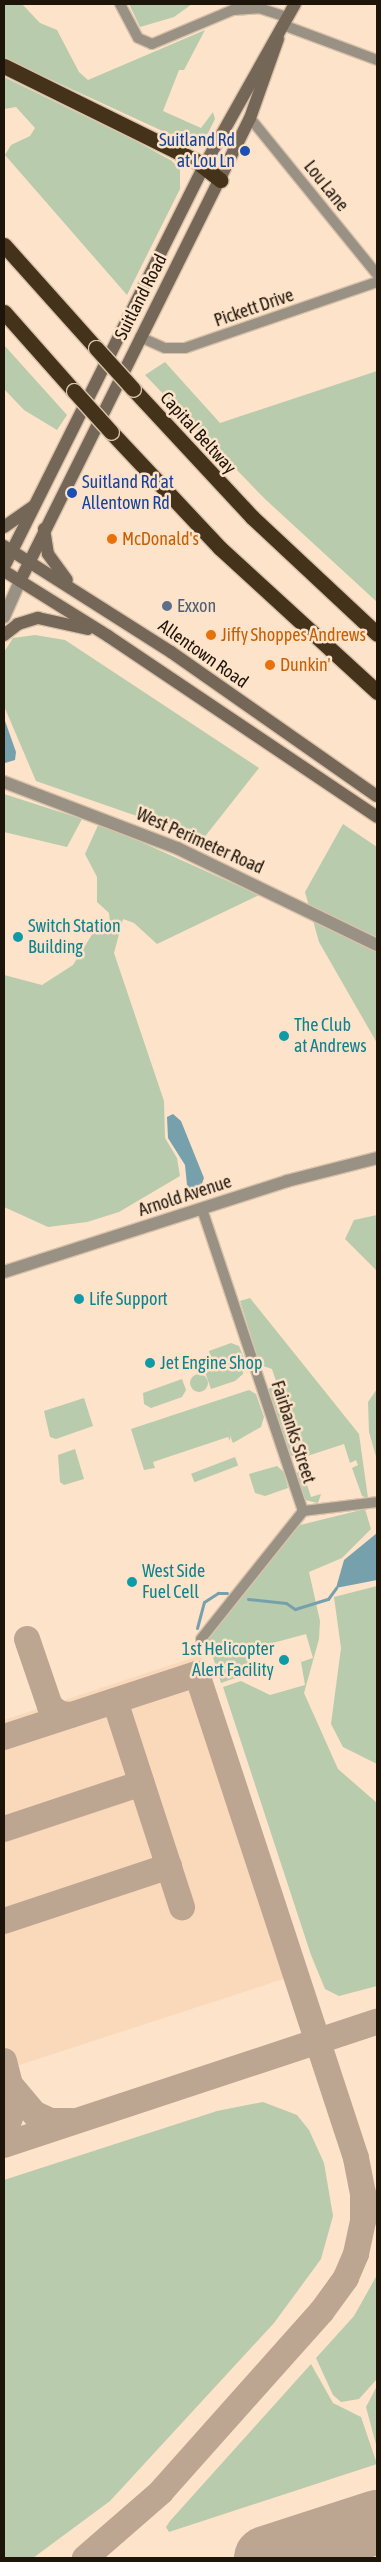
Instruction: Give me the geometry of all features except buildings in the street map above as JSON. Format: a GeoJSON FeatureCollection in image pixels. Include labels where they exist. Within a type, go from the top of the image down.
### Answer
{"type":"FeatureCollection","features":[{"type":"Feature","properties":{"kind":"highway"},"geometry":{"type":"LineString","coordinates":[[4,66],[204,166],[220,180]]}},
{"type":"Feature","properties":{"kind":"highway","name":"Capital Beltway"},"geometry":{"type":"LineString","coordinates":[[4,245],[252,518],[377,634]]}},
{"type":"Feature","properties":{"kind":"highway"},"geometry":{"type":"LineString","coordinates":[[4,312],[111,432],[220,548],[377,692]]}},
{"type":"Feature","properties":{"kind":"main road","name":"Suitland Road"},"geometry":{"type":"LineString","coordinates":[[4,567],[8,549],[38,503],[204,166],[295,4]]}},
{"type":"Feature","properties":{"kind":"main road","name":"Suitland Road"},"geometry":{"type":"LineString","coordinates":[[20,581],[44,529],[250,118],[285,21]]}},
{"type":"Feature","properties":{"kind":"main road"},"geometry":{"type":"LineString","coordinates":[[4,527],[38,503]]}},
{"type":"Feature","properties":{"kind":"main road"},"geometry":{"type":"LineString","coordinates":[[44,529],[50,558],[73,588]]}},
{"type":"Feature","properties":{"kind":"main road","name":"Allentown Road"},"geometry":{"type":"LineString","coordinates":[[8,549],[73,588],[377,796]]}},
{"type":"Feature","properties":{"kind":"main road","name":"Allentown Road"},"geometry":{"type":"LineString","coordinates":[[4,571],[108,636],[377,817]]}},
{"type":"Feature","properties":{"kind":"main road"},"geometry":{"type":"LineString","coordinates":[[4,634],[24,621],[45,618],[108,636]]}},
{"type":"Feature","properties":{"kind":"main road"},"geometry":{"type":"LineString","coordinates":[[291,760],[301,745]]}},
{"type":"Feature","properties":{"kind":"street"},"geometry":{"type":"LineString","coordinates":[[120,4],[138,38],[152,44],[233,10],[259,8],[377,60]]}},
{"type":"Feature","properties":{"kind":"street","name":"Lou Lane"},"geometry":{"type":"LineString","coordinates":[[250,118],[377,274]]}},
{"type":"Feature","properties":{"kind":"street","name":"Pickett Drive"},"geometry":{"type":"LineString","coordinates":[[140,337],[165,348],[185,348],[377,282]]}},
{"type":"Feature","properties":{"kind":"street"},"geometry":{"type":"LineString","coordinates":[[4,617],[20,581]]}},
{"type":"Feature","properties":{"kind":"street","name":"West Perimeter Road"},"geometry":{"type":"LineString","coordinates":[[4,782],[177,848],[377,945]]}},
{"type":"Feature","properties":{"kind":"street","name":"Arnold Avenue"},"geometry":{"type":"LineString","coordinates":[[4,1272],[202,1209],[377,1158]]}},
{"type":"Feature","properties":{"kind":"street","name":"Fairbanks Street"},"geometry":{"type":"LineString","coordinates":[[201,1639],[303,1511],[202,1209]]}},
{"type":"Feature","properties":{"kind":"street"},"geometry":{"type":"LineString","coordinates":[[303,1511],[377,1502]]}},
{"type":"Feature","properties":{"kind":"shaded area"},"geometry":{"type":"Polygon","coordinates":[[[201,1655],[305,1972],[4,2070],[4,1720],[201,1655]]]}},
{"type":"Feature","properties":{"kind":"green space"},"geometry":{"type":"Polygon","coordinates":[[[4,4],[22,4],[40,23],[57,30],[79,72],[88,80],[205,30],[184,70],[179,70],[163,111],[201,128],[213,112],[215,119],[208,133],[199,140],[182,140],[4,58],[4,4]]]}},
{"type":"Feature","properties":{"kind":"green space"},"geometry":{"type":"Polygon","coordinates":[[[129,4],[192,4],[174,17],[140,27],[129,4]]]}},
{"type":"Feature","properties":{"kind":"green space"},"geometry":{"type":"Polygon","coordinates":[[[4,77],[134,140],[172,161],[180,170],[180,189],[127,295],[5,155],[11,145],[30,136],[35,128],[16,107],[4,109],[4,77]]]}},
{"type":"Feature","properties":{"kind":"green space"},"geometry":{"type":"Polygon","coordinates":[[[4,345],[67,415],[57,430],[24,410],[4,389],[4,345]]]}},
{"type":"Feature","properties":{"kind":"green space"},"geometry":{"type":"Polygon","coordinates":[[[165,362],[220,423],[377,371],[377,602],[265,499],[145,375],[165,362]]]}},
{"type":"Feature","properties":{"kind":"green space"},"geometry":{"type":"Polygon","coordinates":[[[35,635],[65,640],[259,768],[203,839],[36,781],[4,706],[4,652],[13,638],[35,635]]]}},
{"type":"Feature","properties":{"kind":"green space"},"geometry":{"type":"Polygon","coordinates":[[[4,794],[82,819],[67,847],[4,832],[4,794]]]}},
{"type":"Feature","properties":{"kind":"green space"},"geometry":{"type":"Polygon","coordinates":[[[99,823],[259,895],[157,944],[134,923],[123,919],[114,953],[164,1101],[165,1138],[177,1158],[180,1176],[119,1212],[87,1222],[48,1227],[4,1207],[4,975],[42,985],[73,965],[93,933],[111,933],[109,913],[97,902],[97,877],[85,854],[99,823]]]}},
{"type":"Feature","properties":{"kind":"green space"},"geometry":{"type":"Polygon","coordinates":[[[343,824],[377,847],[377,1043],[319,942],[305,892],[343,824]]]}},
{"type":"Feature","properties":{"kind":"green space"},"geometry":{"type":"Polygon","coordinates":[[[377,1215],[377,1271],[345,1239],[354,1220],[377,1215]]]}},
{"type":"Feature","properties":{"kind":"green space"},"geometry":{"type":"Polygon","coordinates":[[[250,1298],[359,1434],[368,1498],[362,1496],[352,1468],[358,1465],[356,1460],[350,1463],[344,1444],[298,1459],[290,1455],[268,1390],[276,1381],[272,1369],[260,1365],[240,1301],[250,1298]]]}},
{"type":"Feature","properties":{"kind":"green space"},"geometry":{"type":"Polygon","coordinates":[[[231,1343],[239,1346],[244,1358],[243,1374],[235,1381],[211,1389],[205,1372],[214,1369],[209,1351],[231,1343]]]}},
{"type":"Feature","properties":{"kind":"green space"},"geometry":{"type":"Polygon","coordinates":[[[195,1374],[203,1374],[208,1379],[206,1390],[195,1392],[190,1387],[190,1379],[195,1374]]]}},
{"type":"Feature","properties":{"kind":"green space"},"geometry":{"type":"Polygon","coordinates":[[[182,1379],[186,1390],[182,1397],[151,1408],[144,1404],[143,1393],[182,1379]]]}},
{"type":"Feature","properties":{"kind":"green space"},"geometry":{"type":"Polygon","coordinates":[[[377,1389],[377,1460],[369,1432],[368,1402],[377,1389]]]}},
{"type":"Feature","properties":{"kind":"green space"},"geometry":{"type":"Polygon","coordinates":[[[249,1390],[256,1394],[264,1417],[261,1427],[233,1443],[216,1402],[230,1436],[230,1441],[228,1437],[153,1462],[155,1468],[144,1470],[131,1429],[249,1390]]]}},
{"type":"Feature","properties":{"kind":"green space"},"geometry":{"type":"Polygon","coordinates":[[[84,1398],[93,1426],[56,1439],[50,1437],[44,1411],[84,1398]]]}},
{"type":"Feature","properties":{"kind":"green space"},"geometry":{"type":"Polygon","coordinates":[[[75,1449],[84,1479],[64,1485],[60,1482],[58,1455],[75,1449]]]}},
{"type":"Feature","properties":{"kind":"green space"},"geometry":{"type":"Polygon","coordinates":[[[235,1457],[238,1465],[194,1482],[191,1474],[235,1457]]]}},
{"type":"Feature","properties":{"kind":"green space"},"geometry":{"type":"Polygon","coordinates":[[[277,1466],[284,1472],[288,1488],[265,1496],[255,1493],[249,1474],[277,1466]]]}},
{"type":"Feature","properties":{"kind":"green space"},"geometry":{"type":"Polygon","coordinates":[[[302,1469],[311,1497],[321,1494],[318,1503],[305,1500],[296,1474],[302,1469]]]}},
{"type":"Feature","properties":{"kind":"green space"},"geometry":{"type":"Polygon","coordinates":[[[365,1509],[371,1529],[342,1558],[309,1572],[320,1621],[319,1639],[304,1693],[338,1769],[377,1803],[377,1986],[339,1996],[325,1989],[311,1955],[223,1687],[241,1681],[270,1695],[305,1685],[301,1662],[313,1658],[306,1634],[250,1649],[252,1672],[221,1683],[207,1638],[296,1526],[365,1509]]]}},
{"type":"Feature","properties":{"kind":"green space"},"geometry":{"type":"Polygon","coordinates":[[[377,1586],[377,1764],[343,1747],[331,1724],[341,1648],[334,1597],[377,1586]]]}},
{"type":"Feature","properties":{"kind":"green space"},"geometry":{"type":"Polygon","coordinates":[[[263,2102],[297,2115],[309,2130],[324,2163],[333,2216],[321,2259],[274,2323],[110,2501],[33,2558],[4,2558],[4,2180],[217,2111],[263,2102]]]}},
{"type":"Feature","properties":{"kind":"green space"},"geometry":{"type":"Polygon","coordinates":[[[377,2275],[377,2379],[359,2399],[341,2402],[333,2395],[316,2358],[354,2316],[377,2275]]]}},
{"type":"Feature","properties":{"kind":"green space"},"geometry":{"type":"Polygon","coordinates":[[[311,2364],[333,2403],[361,2417],[377,2464],[169,2532],[166,2527],[170,2521],[311,2364]]]}},
{"type":"Feature","properties":{"kind":"green space"},"geometry":{"type":"Polygon","coordinates":[[[377,2386],[377,2448],[366,2407],[377,2386]]]}},
{"type":"Feature","properties":{"kind":"water"},"geometry":{"type":"Polygon","coordinates":[[[4,718],[16,752],[15,760],[5,763],[4,718]]]}},
{"type":"Feature","properties":{"kind":"water"},"geometry":{"type":"Polygon","coordinates":[[[173,1114],[181,1121],[204,1178],[200,1189],[190,1189],[187,1185],[185,1165],[168,1138],[167,1117],[173,1114]]]}},
{"type":"Feature","properties":{"kind":"water"},"geometry":{"type":"Polygon","coordinates":[[[377,1533],[377,1580],[336,1588],[344,1560],[377,1533]]]}},
{"type":"Feature","properties":{"kind":"waterway"},"geometry":{"type":"LineString","coordinates":[[248,1599],[286,1603],[295,1609],[328,1599],[336,1588]]}},
{"type":"Feature","properties":{"kind":"waterway"},"geometry":{"type":"LineString","coordinates":[[197,1628],[204,1602],[218,1593],[227,1593]]}},
{"type":"Feature","properties":{"kind":"taxiway"},"geometry":{"type":"LineString","coordinates":[[27,1639],[50,1706],[60,1714],[71,1715]]}},
{"type":"Feature","properties":{"kind":"taxiway"},"geometry":{"type":"LineString","coordinates":[[4,1737],[197,1674],[356,2158],[363,2193],[363,2221],[356,2254],[346,2278],[322,2311],[161,2492],[85,2558]]}},
{"type":"Feature","properties":{"kind":"taxiway"},"geometry":{"type":"LineString","coordinates":[[115,1701],[182,1907]]}},
{"type":"Feature","properties":{"kind":"taxiway"},"geometry":{"type":"LineString","coordinates":[[4,1829],[142,1783]]}},
{"type":"Feature","properties":{"kind":"taxiway"},"geometry":{"type":"LineString","coordinates":[[4,1921],[169,1866]]}},
{"type":"Feature","properties":{"kind":"taxiway"},"geometry":{"type":"LineString","coordinates":[[4,2145],[377,2022]]}},
{"type":"Feature","properties":{"kind":"taxiway"},"geometry":{"type":"LineString","coordinates":[[4,2061],[15,2104],[4,2134]]}},
{"type":"Feature","properties":{"kind":"taxiway"},"geometry":{"type":"LineString","coordinates":[[13,2088],[35,2114],[51,2121],[71,2121]]}},
{"type":"Feature","properties":{"kind":"runway"},"geometry":{"type":"LineString","coordinates":[[266,2558],[377,2522]]}},
{"type":"Feature","properties":{"kind":"place","name":"Suitland Rd at Lou Ln"},"geometry":{"type":"Point","coordinates":[245,151]}},
{"type":"Feature","properties":{"kind":"place","name":"Suitland Rd at Allentown Rd"},"geometry":{"type":"Point","coordinates":[72,493]}},
{"type":"Feature","properties":{"kind":"place","name":"McDonald's"},"geometry":{"type":"Point","coordinates":[112,539]}},
{"type":"Feature","properties":{"kind":"place","name":"Exxon"},"geometry":{"type":"Point","coordinates":[167,606]}},
{"type":"Feature","properties":{"kind":"place","name":"Jiffy Shoppes Andrews"},"geometry":{"type":"Point","coordinates":[211,635]}},
{"type":"Feature","properties":{"kind":"place","name":"Dunkin'"},"geometry":{"type":"Point","coordinates":[270,665]}},
{"type":"Feature","properties":{"kind":"place","name":"Switch Station Building"},"geometry":{"type":"Point","coordinates":[18,937]}},
{"type":"Feature","properties":{"kind":"place","name":"The Club at Andrews"},"geometry":{"type":"Point","coordinates":[284,1036]}},
{"type":"Feature","properties":{"kind":"place","name":"Life Support"},"geometry":{"type":"Point","coordinates":[79,1299]}},
{"type":"Feature","properties":{"kind":"place","name":"Jet Engine Shop"},"geometry":{"type":"Point","coordinates":[150,1363]}},
{"type":"Feature","properties":{"kind":"place","name":"West Side Fuel Cell"},"geometry":{"type":"Point","coordinates":[132,1582]}},
{"type":"Feature","properties":{"kind":"place","name":"1st Helicopter Alert Facility"},"geometry":{"type":"Point","coordinates":[284,1660]}}]}
